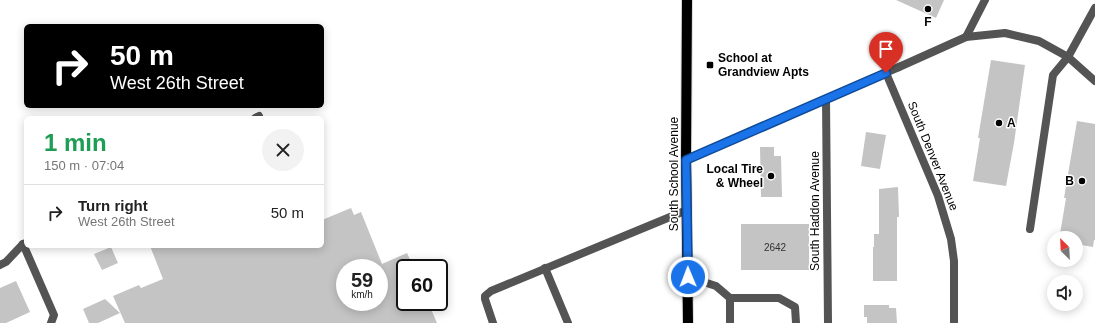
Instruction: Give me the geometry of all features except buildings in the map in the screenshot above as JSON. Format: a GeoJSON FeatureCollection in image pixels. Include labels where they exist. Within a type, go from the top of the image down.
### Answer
{"type":"FeatureCollection","features":[{"type":"Feature","properties":{"kind":"main road","name":"South School Avenue"},"geometry":{"type":"LineString","coordinates":[[687,0],[686,160],[688,323]]}},
{"type":"Feature","properties":{"kind":"street"},"geometry":{"type":"LineString","coordinates":[[966,37],[985,0]]}},
{"type":"Feature","properties":{"kind":"street"},"geometry":{"type":"LineString","coordinates":[[1030,229],[1053,75],[1068,57],[1095,8]]}},
{"type":"Feature","properties":{"kind":"street"},"geometry":{"type":"LineString","coordinates":[[686,160],[966,37],[1005,33],[1039,41],[1068,57],[1095,81]]}},
{"type":"Feature","properties":{"kind":"street","name":"South Denver Avenue"},"geometry":{"type":"LineString","coordinates":[[886,73],[938,196],[950,232],[954,261],[954,323]]}},
{"type":"Feature","properties":{"kind":"street","name":"South Haddon Avenue"},"geometry":{"type":"LineString","coordinates":[[826,99],[828,323]]}},
{"type":"Feature","properties":{"kind":"street"},"geometry":{"type":"LineString","coordinates":[[493,323],[486,304],[485,296],[490,291],[687,210]]}},
{"type":"Feature","properties":{"kind":"street"},"geometry":{"type":"LineString","coordinates":[[0,265],[6,262],[24,245]]}},
{"type":"Feature","properties":{"kind":"street"},"geometry":{"type":"LineString","coordinates":[[27,248],[54,315],[51,323]]}},
{"type":"Feature","properties":{"kind":"street"},"geometry":{"type":"LineString","coordinates":[[545,268],[568,323]]}},
{"type":"Feature","properties":{"kind":"street"},"geometry":{"type":"LineString","coordinates":[[688,277],[716,286],[730,298],[779,298],[795,307],[796,323]]}},
{"type":"Feature","properties":{"kind":"street"},"geometry":{"type":"LineString","coordinates":[[730,298],[730,323]]}},
{"type":"Feature","properties":{"kind":"place","name":"F"},"geometry":{"type":"Point","coordinates":[928,9]}},
{"type":"Feature","properties":{"kind":"place","name":"School at Grandview Apts"},"geometry":{"type":"Point","coordinates":[710,65]}},
{"type":"Feature","properties":{"kind":"place","name":"A"},"geometry":{"type":"Point","coordinates":[999,123]}},
{"type":"Feature","properties":{"kind":"place","name":"Local Tire & Wheel"},"geometry":{"type":"Point","coordinates":[771,176]}},
{"type":"Feature","properties":{"kind":"place","name":"B"},"geometry":{"type":"Point","coordinates":[1082,181]}},
{"type":"Feature","properties":{"kind":"route"},"geometry":{"type":"LineString","coordinates":[[688,277],[686,160],[886,73]]}}]}
